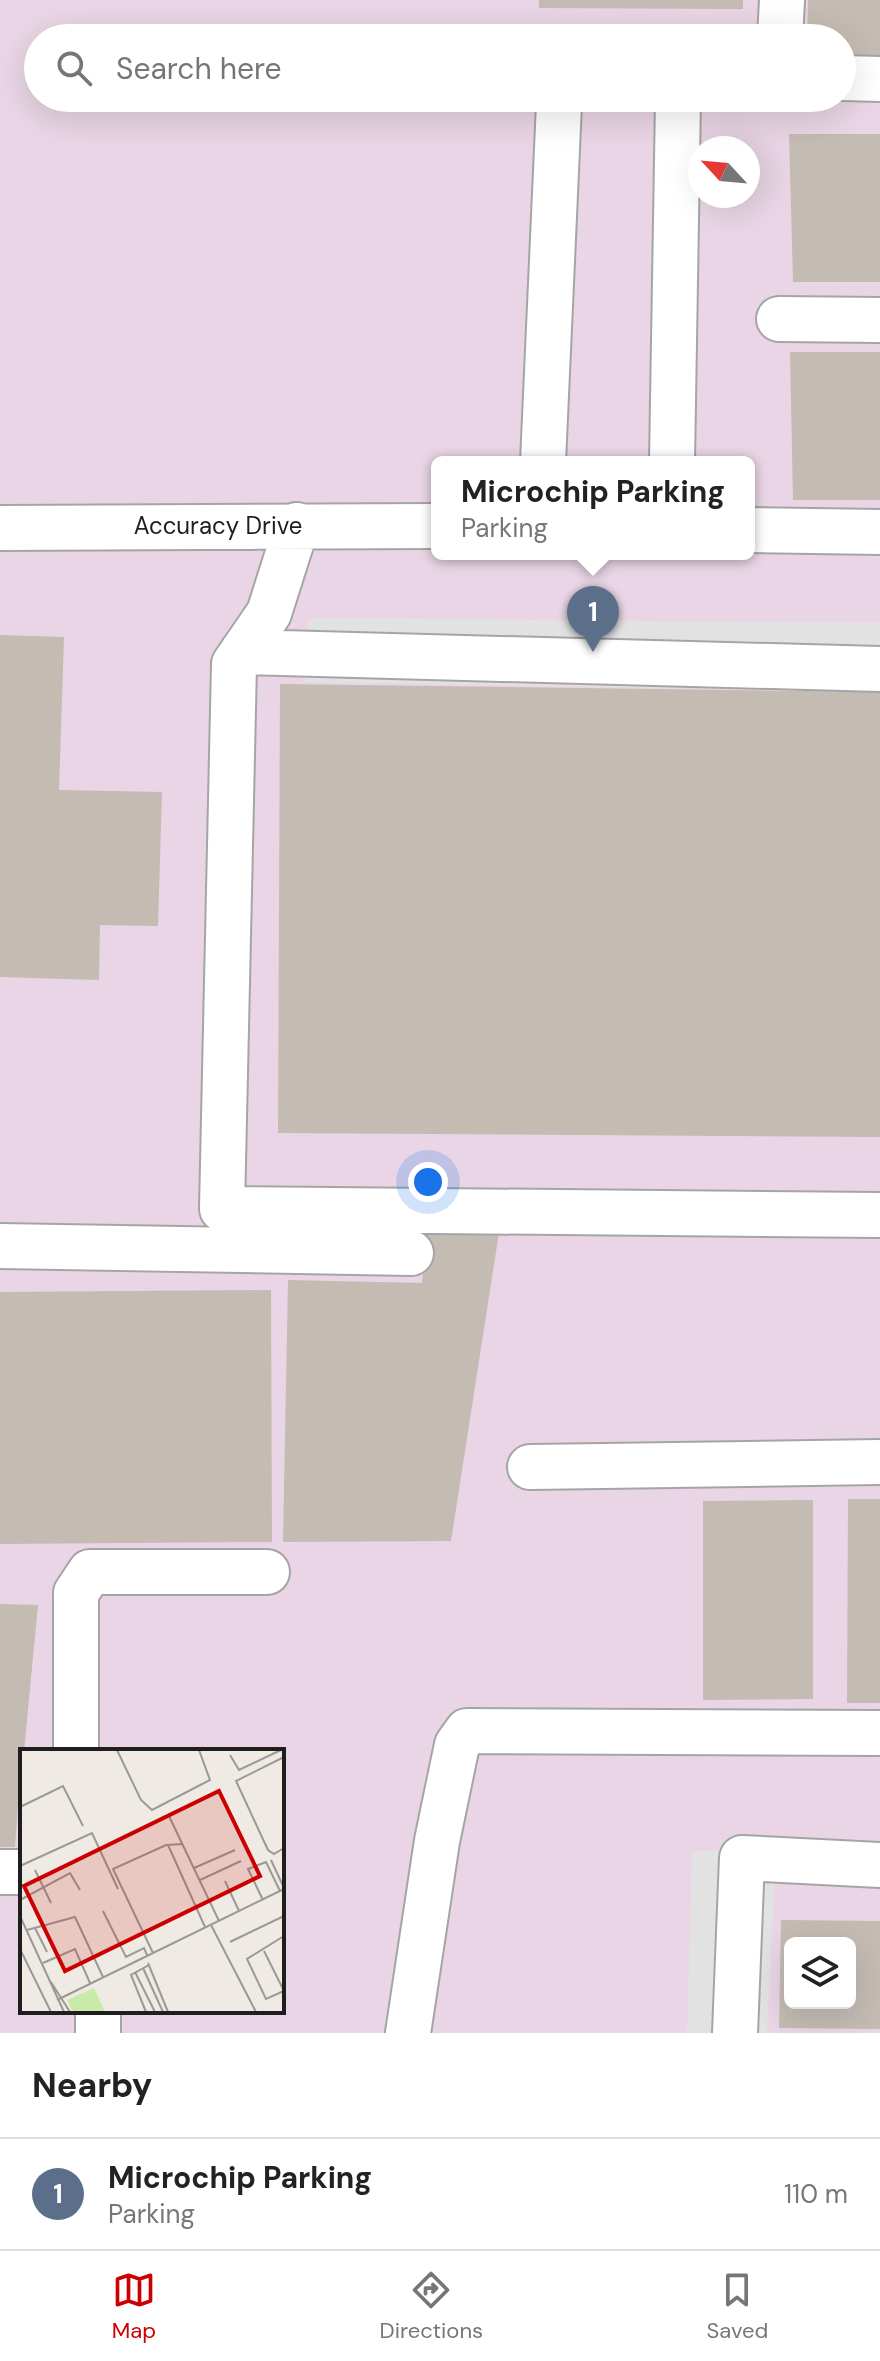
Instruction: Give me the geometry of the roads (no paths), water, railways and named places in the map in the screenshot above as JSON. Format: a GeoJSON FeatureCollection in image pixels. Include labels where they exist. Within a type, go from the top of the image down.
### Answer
{"type":"FeatureCollection","features":[{"type":"Feature","properties":{"kind":"lane"},"geometry":{"type":"LineString","coordinates":[[781,24],[782,0]]}},
{"type":"Feature","properties":{"kind":"lane"},"geometry":{"type":"LineString","coordinates":[[856,78],[880,79]]}},
{"type":"Feature","properties":{"kind":"lane"},"geometry":{"type":"LineString","coordinates":[[543,456],[559,112]]}},
{"type":"Feature","properties":{"kind":"lane"},"geometry":{"type":"LineString","coordinates":[[672,456],[678,112]]}},
{"type":"Feature","properties":{"kind":"lane"},"geometry":{"type":"LineString","coordinates":[[779,319],[880,320]]}},
{"type":"Feature","properties":{"kind":"lane"},"geometry":{"type":"LineString","coordinates":[[297,525],[269,613],[234,664],[222,1209],[880,1215]]}},
{"type":"Feature","properties":{"kind":"lane","name":"Accuracy Drive"},"geometry":{"type":"LineString","coordinates":[[0,528],[431,526]]}},
{"type":"Feature","properties":{"kind":"lane"},"geometry":{"type":"LineString","coordinates":[[755,530],[880,532]]}},
{"type":"Feature","properties":{"kind":"lane"},"geometry":{"type":"LineString","coordinates":[[242,652],[880,669]]}},
{"type":"Feature","properties":{"kind":"lane"},"geometry":{"type":"LineString","coordinates":[[0,1246],[411,1253]]}},
{"type":"Feature","properties":{"kind":"lane"},"geometry":{"type":"LineString","coordinates":[[530,1467],[880,1462]]}},
{"type":"Feature","properties":{"kind":"lane"},"geometry":{"type":"LineString","coordinates":[[76,1749],[76,1593],[90,1572],[267,1572]]}},
{"type":"Feature","properties":{"kind":"lane"},"geometry":{"type":"LineString","coordinates":[[408,2033],[437,1841],[457,1745],[467,1731],[880,1733]]}},
{"type":"Feature","properties":{"kind":"lane"},"geometry":{"type":"LineString","coordinates":[[735,2033],[742,1858],[880,1865]]}},
{"type":"Feature","properties":{"kind":"place","name":"Microchip Parking"},"geometry":{"type":"Point","coordinates":[593,652]}}]}
